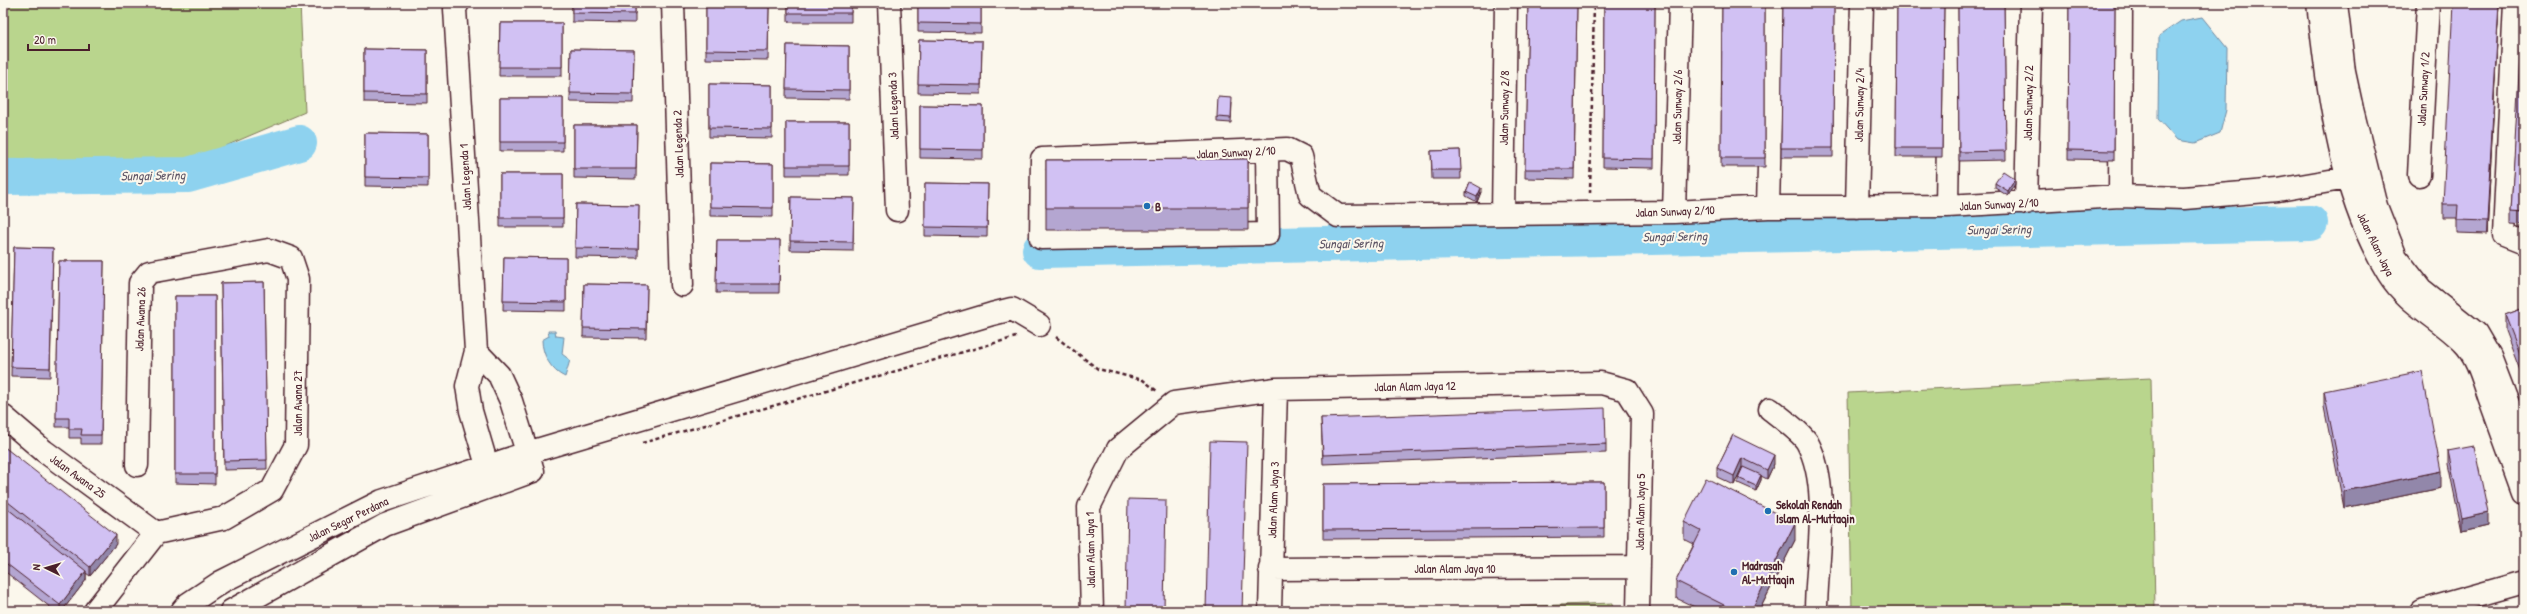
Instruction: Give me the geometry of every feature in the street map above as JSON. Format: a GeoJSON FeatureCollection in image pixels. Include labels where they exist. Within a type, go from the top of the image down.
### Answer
{"type":"FeatureCollection","features":[{"type":"Feature","properties":{"kind":"street","name":"Jalan Legenda 1"},"geometry":{"type":"LineString","coordinates":[[458,3],[455,9],[476,351],[467,386],[490,476]]}},
{"type":"Feature","properties":{"kind":"street","name":"Jalan Legenda 2"},"geometry":{"type":"LineString","coordinates":[[673,3],[682,284]]}},
{"type":"Feature","properties":{"kind":"street","name":"Jalan Legenda 3"},"geometry":{"type":"LineString","coordinates":[[888,3],[897,210]]}},
{"type":"Feature","properties":{"kind":"street","name":"Jalan Sunway 2/8"},"geometry":{"type":"LineString","coordinates":[[1503,214],[1506,3]]}},
{"type":"Feature","properties":{"kind":"street","name":"Jalan Sunway 2/6"},"geometry":{"type":"LineString","coordinates":[[1674,212],[1680,3]]}},
{"type":"Feature","properties":{"kind":"street"},"geometry":{"type":"LineString","coordinates":[[1768,207],[1773,3]]}},
{"type":"Feature","properties":{"kind":"street","name":"Jalan Sunway 2/4"},"geometry":{"type":"LineString","coordinates":[[1857,207],[1862,3]]}},
{"type":"Feature","properties":{"kind":"street"},"geometry":{"type":"LineString","coordinates":[[1947,206],[1950,3]]}},
{"type":"Feature","properties":{"kind":"street","name":"Jalan Sunway 2/2"},"geometry":{"type":"LineString","coordinates":[[2026,203],[2031,3]]}},
{"type":"Feature","properties":{"kind":"street"},"geometry":{"type":"LineString","coordinates":[[2120,196],[2122,3]]}},
{"type":"Feature","properties":{"kind":"street","name":"Jalan Alam Jaya"},"geometry":{"type":"LineString","coordinates":[[2318,3],[2326,77],[2347,178],[2366,229],[2388,273],[2407,298],[2464,342],[2477,365],[2524,493]]}},
{"type":"Feature","properties":{"kind":"street"},"geometry":{"type":"LineString","coordinates":[[2336,3],[2344,72],[2352,109],[2358,155],[2355,168],[2347,178],[2358,186],[2396,257]]}},
{"type":"Feature","properties":{"kind":"street","name":"Jalan Sunway 1/2"},"geometry":{"type":"LineString","coordinates":[[2419,175],[2428,3]]}},
{"type":"Feature","properties":{"kind":"street"},"geometry":{"type":"LineString","coordinates":[[2514,239],[2515,3]]}},
{"type":"Feature","properties":{"kind":"street","name":"Jalan Alam Jaya"},"geometry":{"type":"LineString","coordinates":[[2352,109],[2376,206],[2396,257],[2422,289],[2476,333],[2490,357],[2524,445]]}},
{"type":"Feature","properties":{"kind":"street","name":"Jalan Sunway 2/10"},"geometry":{"type":"LineString","coordinates":[[1267,151],[1268,234],[1041,238],[1042,159],[1287,149],[1301,156],[1310,195],[1338,216],[1674,212],[1768,207],[1947,206],[2026,203],[2120,196],[2184,198],[2278,190],[2347,178]]}},
{"type":"Feature","properties":{"kind":"street","name":"Jalan Awana 26"},"geometry":{"type":"LineString","coordinates":[[137,465],[140,282],[149,272],[269,250],[291,258]]}},
{"type":"Feature","properties":{"kind":"street","name":"Jalan Awana 27"},"geometry":{"type":"LineString","coordinates":[[156,533],[224,518],[272,490],[296,445],[298,279],[291,258]]}},
{"type":"Feature","properties":{"kind":"street","name":"Jalan Segar Perdana"},"geometry":{"type":"LineString","coordinates":[[231,611],[385,525],[490,476],[1012,309],[1039,325]]}},
{"type":"Feature","properties":{"kind":"street"},"geometry":{"type":"LineString","coordinates":[[476,351],[499,374],[511,401],[530,462]]}},
{"type":"Feature","properties":{"kind":"street","name":"Jalan Alam Jaya 12"},"geometry":{"type":"LineString","coordinates":[[1174,403],[1276,389],[1601,383],[1627,390],[1642,414]]}},
{"type":"Feature","properties":{"kind":"street","name":"Jalan Alam Jaya 3"},"geometry":{"type":"LineString","coordinates":[[1270,611],[1276,389]]}},
{"type":"Feature","properties":{"kind":"street","name":"Jalan Alam Jaya 1"},"geometry":{"type":"LineString","coordinates":[[1092,611],[1089,508],[1118,449],[1174,403]]}},
{"type":"Feature","properties":{"kind":"street"},"geometry":{"type":"LineString","coordinates":[[1770,409],[1806,441],[1818,476],[1822,540],[1816,611]]}},
{"type":"Feature","properties":{"kind":"street","name":"Jalan Alam Jaya 5"},"geometry":{"type":"LineString","coordinates":[[1638,611],[1642,414]]}},
{"type":"Feature","properties":{"kind":"street","name":"Jalan Awana 25"},"geometry":{"type":"LineString","coordinates":[[3,416],[44,451],[156,533]]}},
{"type":"Feature","properties":{"kind":"street","name":"Jalan Segar Perdana"},"geometry":{"type":"LineString","coordinates":[[182,611],[188,604],[221,582],[382,501],[490,476]]}},
{"type":"Feature","properties":{"kind":"street"},"geometry":{"type":"LineString","coordinates":[[95,611],[156,533]]}},
{"type":"Feature","properties":{"kind":"street","name":"Jalan Alam Jaya 10"},"geometry":{"type":"LineString","coordinates":[[1270,569],[1639,567]]}},
{"type":"Feature","properties":{"kind":"street"},"geometry":{"type":"LineString","coordinates":[[2421,611],[2524,582]]}},
{"type":"Feature","properties":{"kind":"path"},"geometry":{"type":"LineString","coordinates":[[1589,213],[1594,3]]}},
{"type":"Feature","properties":{"kind":"path"},"geometry":{"type":"LineString","coordinates":[[637,444],[1001,341],[1039,325],[1098,369],[1143,380]]}},
{"type":"Feature","properties":{"kind":"green space"},"geometry":{"type":"Polygon","coordinates":[[[3,3],[300,3],[305,112],[193,160],[3,180],[3,3]]]}},
{"type":"Feature","properties":{"kind":"green space"},"geometry":{"type":"Polygon","coordinates":[[[2151,378],[2155,611],[1852,611],[1848,393],[2151,378]]]}},
{"type":"Feature","properties":{"kind":"green space"},"geometry":{"type":"Polygon","coordinates":[[[1613,603],[1612,611],[1405,611],[1613,603]]]}},
{"type":"Feature","properties":{"kind":"water"},"geometry":{"type":"Polygon","coordinates":[[[2202,17],[2227,48],[2226,110],[2220,133],[2195,143],[2177,140],[2158,119],[2159,36],[2181,21],[2202,17]]]}},
{"type":"Feature","properties":{"kind":"water"},"geometry":{"type":"Polygon","coordinates":[[[548,331],[555,331],[556,336],[564,337],[562,354],[570,360],[565,377],[556,371],[548,362],[542,345],[542,340],[549,336],[548,331]]]}},
{"type":"Feature","properties":{"kind":"building"},"geometry":{"type":"Polygon","coordinates":[[[572,3],[635,3],[635,14],[572,13],[572,3]]]}},
{"type":"Feature","properties":{"kind":"building"},"geometry":{"type":"Polygon","coordinates":[[[788,3],[851,3],[851,13],[788,13],[788,3]]]}},
{"type":"Feature","properties":{"kind":"building"},"geometry":{"type":"Polygon","coordinates":[[[918,3],[981,3],[981,24],[918,23],[918,3]]]}},
{"type":"Feature","properties":{"kind":"building"},"geometry":{"type":"Polygon","coordinates":[[[1528,3],[1577,3],[1574,169],[1525,169],[1528,3]]]}},
{"type":"Feature","properties":{"kind":"building"},"geometry":{"type":"Polygon","coordinates":[[[1604,3],[1655,3],[1654,159],[1603,158],[1604,3]]]}},
{"type":"Feature","properties":{"kind":"building"},"geometry":{"type":"Polygon","coordinates":[[[1722,3],[1765,3],[1765,158],[1721,158],[1722,3]]]}},
{"type":"Feature","properties":{"kind":"building"},"geometry":{"type":"Polygon","coordinates":[[[1783,3],[1834,3],[1833,148],[1781,148],[1783,3]]]}},
{"type":"Feature","properties":{"kind":"building"},"geometry":{"type":"Polygon","coordinates":[[[1897,3],[1944,3],[1942,148],[1896,148],[1897,3]]]}},
{"type":"Feature","properties":{"kind":"building"},"geometry":{"type":"Polygon","coordinates":[[[1958,3],[2004,3],[2006,151],[1959,152],[1958,3]]]}},
{"type":"Feature","properties":{"kind":"building"},"geometry":{"type":"Polygon","coordinates":[[[2069,3],[2115,3],[2114,151],[2068,150],[2069,3]]]}},
{"type":"Feature","properties":{"kind":"building"},"geometry":{"type":"Polygon","coordinates":[[[2453,3],[2499,3],[2487,221],[2457,220],[2458,205],[2443,205],[2453,3]]]}},
{"type":"Feature","properties":{"kind":"building"},"geometry":{"type":"Polygon","coordinates":[[[2524,3],[2524,212],[2511,211],[2524,3]]]}},
{"type":"Feature","properties":{"kind":"building"},"geometry":{"type":"Polygon","coordinates":[[[706,6],[769,7],[768,51],[706,50],[706,6]]]}},
{"type":"Feature","properties":{"kind":"building"},"geometry":{"type":"Polygon","coordinates":[[[500,23],[562,23],[562,67],[499,67],[500,23]]]}},
{"type":"Feature","properties":{"kind":"building"},"geometry":{"type":"Polygon","coordinates":[[[919,40],[982,41],[981,85],[918,84],[919,40]]]}},
{"type":"Feature","properties":{"kind":"building"},"geometry":{"type":"Polygon","coordinates":[[[787,45],[849,46],[849,90],[786,89],[787,45]]]}},
{"type":"Feature","properties":{"kind":"building"},"geometry":{"type":"Polygon","coordinates":[[[364,49],[427,50],[427,94],[364,93],[364,49]]]}},
{"type":"Feature","properties":{"kind":"building"},"geometry":{"type":"Polygon","coordinates":[[[571,49],[634,50],[633,94],[570,93],[571,49]]]}},
{"type":"Feature","properties":{"kind":"building"},"geometry":{"type":"Polygon","coordinates":[[[709,84],[772,85],[772,129],[709,128],[709,84]]]}},
{"type":"Feature","properties":{"kind":"building"},"geometry":{"type":"Polygon","coordinates":[[[1218,97],[1232,98],[1231,118],[1217,117],[1218,97]]]}},
{"type":"Feature","properties":{"kind":"building"},"geometry":{"type":"Polygon","coordinates":[[[500,98],[563,98],[563,142],[500,142],[500,98]]]}},
{"type":"Feature","properties":{"kind":"building"},"geometry":{"type":"Polygon","coordinates":[[[920,105],[983,106],[983,150],[920,149],[920,105]]]}},
{"type":"Feature","properties":{"kind":"building"},"geometry":{"type":"Polygon","coordinates":[[[786,122],[849,122],[849,166],[786,166],[786,122]]]}},
{"type":"Feature","properties":{"kind":"building"},"geometry":{"type":"Polygon","coordinates":[[[574,125],[637,125],[636,169],[574,169],[574,125]]]}},
{"type":"Feature","properties":{"kind":"building"},"geometry":{"type":"Polygon","coordinates":[[[365,133],[428,134],[428,178],[365,177],[365,133]]]}},
{"type":"Feature","properties":{"kind":"building"},"geometry":{"type":"Polygon","coordinates":[[[1460,150],[1461,170],[1432,170],[1431,151],[1460,150]]]}},
{"type":"Feature","properties":{"kind":"building"},"geometry":{"type":"Polygon","coordinates":[[[1248,159],[1248,208],[1046,208],[1046,160],[1248,159]]]}},
{"type":"Feature","properties":{"kind":"building"},"geometry":{"type":"Polygon","coordinates":[[[710,163],[773,164],[773,208],[710,207],[710,163]]]}},
{"type":"Feature","properties":{"kind":"building"},"geometry":{"type":"Polygon","coordinates":[[[2003,171],[2015,179],[2008,191],[1995,183],[2003,171]]]}},
{"type":"Feature","properties":{"kind":"building"},"geometry":{"type":"Polygon","coordinates":[[[500,174],[563,174],[563,218],[500,218],[500,174]]]}},
{"type":"Feature","properties":{"kind":"building"},"geometry":{"type":"Polygon","coordinates":[[[1470,182],[1481,188],[1477,197],[1466,192],[1470,182]]]}},
{"type":"Feature","properties":{"kind":"building"},"geometry":{"type":"Polygon","coordinates":[[[925,183],[988,184],[987,228],[925,227],[925,183]]]}},
{"type":"Feature","properties":{"kind":"building"},"geometry":{"type":"Polygon","coordinates":[[[791,197],[854,198],[853,242],[790,241],[791,197]]]}},
{"type":"Feature","properties":{"kind":"building"},"geometry":{"type":"Polygon","coordinates":[[[576,204],[639,205],[638,249],[575,248],[576,204]]]}},
{"type":"Feature","properties":{"kind":"building"},"geometry":{"type":"Polygon","coordinates":[[[717,240],[780,240],[779,284],[716,284],[717,240]]]}},
{"type":"Feature","properties":{"kind":"building"},"geometry":{"type":"Polygon","coordinates":[[[14,247],[53,248],[50,368],[11,367],[14,247]]]}},
{"type":"Feature","properties":{"kind":"building"},"geometry":{"type":"Polygon","coordinates":[[[504,257],[566,258],[566,302],[503,301],[504,257]]]}},
{"type":"Feature","properties":{"kind":"building"},"geometry":{"type":"Polygon","coordinates":[[[59,261],[104,261],[101,435],[81,435],[82,429],[69,429],[69,418],[56,418],[59,261]]]}},
{"type":"Feature","properties":{"kind":"building"},"geometry":{"type":"Polygon","coordinates":[[[264,282],[267,460],[224,461],[221,283],[264,282]]]}},
{"type":"Feature","properties":{"kind":"building"},"geometry":{"type":"Polygon","coordinates":[[[584,284],[647,285],[646,329],[583,328],[584,284]]]}},
{"type":"Feature","properties":{"kind":"building"},"geometry":{"type":"Polygon","coordinates":[[[175,296],[215,296],[215,474],[175,474],[175,296]]]}},
{"type":"Feature","properties":{"kind":"building"},"geometry":{"type":"Polygon","coordinates":[[[2524,308],[2524,364],[2505,315],[2524,308]]]}},
{"type":"Feature","properties":{"kind":"building"},"geometry":{"type":"Polygon","coordinates":[[[2422,371],[2441,471],[2344,491],[2324,391],[2422,371]]]}},
{"type":"Feature","properties":{"kind":"building"},"geometry":{"type":"Polygon","coordinates":[[[1605,408],[1606,444],[1323,455],[1321,418],[1605,408]]]}},
{"type":"Feature","properties":{"kind":"building"},"geometry":{"type":"Polygon","coordinates":[[[1733,435],[1774,455],[1767,470],[1742,458],[1734,476],[1717,468],[1733,435]]]}},
{"type":"Feature","properties":{"kind":"building"},"geometry":{"type":"Polygon","coordinates":[[[1210,441],[1247,442],[1242,611],[1206,611],[1210,441]]]}},
{"type":"Feature","properties":{"kind":"building"},"geometry":{"type":"Polygon","coordinates":[[[3,446],[116,535],[90,567],[3,498],[3,446]]]}},
{"type":"Feature","properties":{"kind":"building"},"geometry":{"type":"Polygon","coordinates":[[[2474,446],[2488,512],[2462,518],[2448,451],[2474,446]]]}},
{"type":"Feature","properties":{"kind":"building"},"geometry":{"type":"Polygon","coordinates":[[[1743,467],[1761,475],[1756,486],[1738,478],[1743,467]]]}},
{"type":"Feature","properties":{"kind":"building","name":"Madrasah Al-Muttaqin"},"geometry":{"type":"Polygon","coordinates":[[[1706,478],[1795,523],[1751,611],[1736,611],[1676,581],[1701,531],[1684,522],[1706,478]]]}},
{"type":"Feature","properties":{"kind":"building"},"geometry":{"type":"Polygon","coordinates":[[[1604,482],[1604,528],[1323,530],[1323,484],[1604,482]]]}},
{"type":"Feature","properties":{"kind":"building"},"geometry":{"type":"Polygon","coordinates":[[[1128,499],[1166,500],[1164,611],[1126,611],[1128,499]]]}},
{"type":"Feature","properties":{"kind":"building"},"geometry":{"type":"Polygon","coordinates":[[[3,505],[86,571],[60,605],[3,561],[3,505]]]}},
{"type":"Feature","properties":{"kind":"waterway","name":"Sungai Sering"},"geometry":{"type":"LineString","coordinates":[[3,177],[188,175],[299,143]]}},
{"type":"Feature","properties":{"kind":"waterway","name":"Sungai Sering"},"geometry":{"type":"LineString","coordinates":[[1040,250],[2310,223]]}},
{"type":"Feature","properties":{"kind":"place","name":"B"},"geometry":{"type":"Point","coordinates":[1147,206]}},
{"type":"Feature","properties":{"kind":"place","name":"Sekolah Rendah Islam Al-Muttaqin"},"geometry":{"type":"Point","coordinates":[1768,511]}},
{"type":"Feature","properties":{"kind":"place","name":"Madrasah Al-Muttaqin"},"geometry":{"type":"Point","coordinates":[1734,572]}}]}
